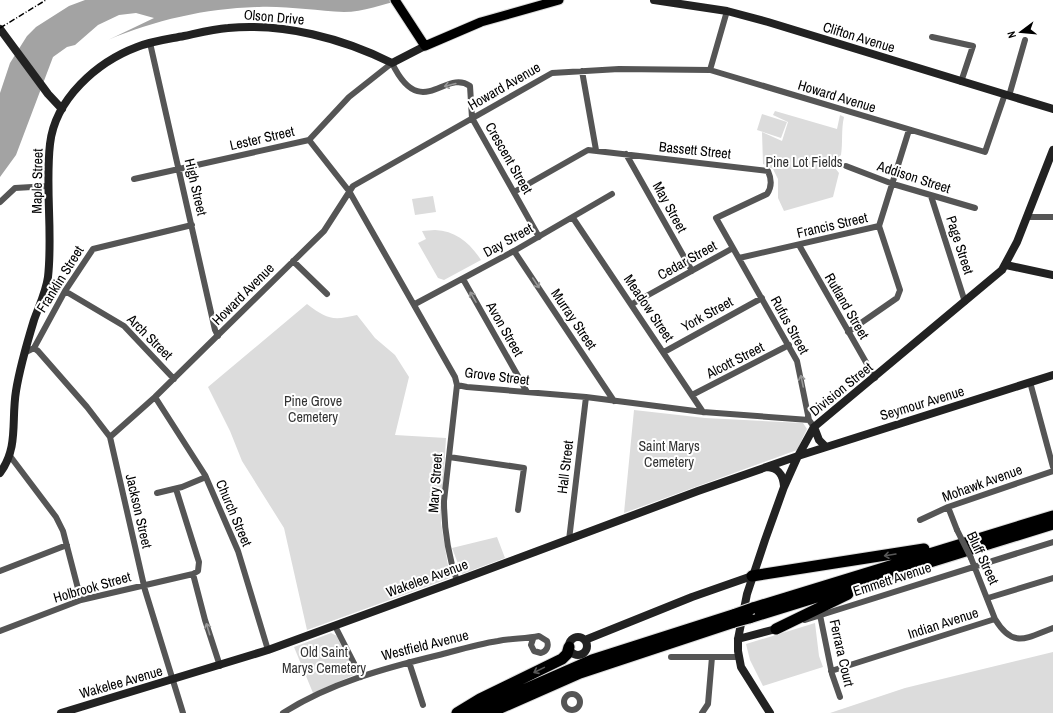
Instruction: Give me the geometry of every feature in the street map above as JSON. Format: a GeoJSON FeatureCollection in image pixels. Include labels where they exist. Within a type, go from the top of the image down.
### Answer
{"type":"FeatureCollection","features":[{"type":"Feature","properties":{"kind":"highway"},"geometry":{"type":"LineString","coordinates":[[471,713],[592,660],[735,618],[1053,516]]}},
{"type":"Feature","properties":{"kind":"highway"},"geometry":{"type":"LineString","coordinates":[[751,613],[946,557],[1053,524]]}},
{"type":"Feature","properties":{"kind":"highway"},"geometry":{"type":"LineString","coordinates":[[752,576],[927,549],[984,537]]}},
{"type":"Feature","properties":{"kind":"highway"},"geometry":{"type":"LineString","coordinates":[[776,629],[837,598],[904,576],[946,557]]}},
{"type":"Feature","properties":{"kind":"highway"},"geometry":{"type":"LineString","coordinates":[[489,713],[580,673],[735,618]]}},
{"type":"Feature","properties":{"kind":"highway"},"geometry":{"type":"LineString","coordinates":[[457,713],[562,659],[567,654],[569,647]]}},
{"type":"Feature","properties":{"kind":"main road"},"geometry":{"type":"LineString","coordinates":[[395,0],[425,46]]}},
{"type":"Feature","properties":{"kind":"main road"},"geometry":{"type":"LineString","coordinates":[[392,63],[425,46],[481,22],[559,0]]}},
{"type":"Feature","properties":{"kind":"main road","name":"Clifton Avenue"},"geometry":{"type":"LineString","coordinates":[[654,0],[726,11],[1053,109]]}},
{"type":"Feature","properties":{"kind":"main road","name":"Olson Drive"},"geometry":{"type":"LineString","coordinates":[[62,109],[76,90],[101,66],[123,53],[150,43],[226,28],[284,28],[304,32],[340,42],[378,56],[392,63]]}},
{"type":"Feature","properties":{"kind":"main road"},"geometry":{"type":"LineString","coordinates":[[0,29],[48,94],[62,109]]}},
{"type":"Feature","properties":{"kind":"main road","name":"Maple Street"},"geometry":{"type":"LineString","coordinates":[[24,353],[47,280],[50,143],[62,109]]}},
{"type":"Feature","properties":{"kind":"main road","name":"Division Street"},"geometry":{"type":"LineString","coordinates":[[770,713],[746,677],[739,657],[738,639],[752,576],[784,487],[798,456],[814,428],[965,302],[1006,265],[1028,217],[1053,150]]}},
{"type":"Feature","properties":{"kind":"main road"},"geometry":{"type":"LineString","coordinates":[[1006,265],[1053,275]]}},
{"type":"Feature","properties":{"kind":"main road"},"geometry":{"type":"LineString","coordinates":[[0,473],[10,456],[16,392],[24,353]]}},
{"type":"Feature","properties":{"kind":"main road","name":"Seymour Avenue"},"geometry":{"type":"LineString","coordinates":[[798,456],[1053,375]]}},
{"type":"Feature","properties":{"kind":"main road"},"geometry":{"type":"LineString","coordinates":[[814,428],[817,438],[826,447]]}},
{"type":"Feature","properties":{"kind":"main road","name":"Wakelee Avenue"},"geometry":{"type":"LineString","coordinates":[[61,713],[220,666],[268,650],[798,456]]}},
{"type":"Feature","properties":{"kind":"main road"},"geometry":{"type":"LineString","coordinates":[[764,468],[772,468],[780,473],[783,478],[784,487]]}},
{"type":"Feature","properties":{"kind":"main road"},"geometry":{"type":"LineString","coordinates":[[585,640],[692,597],[752,576]]}},
{"type":"Feature","properties":{"kind":"main road","name":"Emmett Avenue"},"geometry":{"type":"LineString","coordinates":[[738,639],[776,629]]}},
{"type":"Feature","properties":{"kind":"main road"},"geometry":{"type":"LineString","coordinates":[[575,637],[581,637],[585,640],[587,647],[582,654],[574,654],[569,647],[571,641],[575,637]]}},
{"type":"Feature","properties":{"kind":"street"},"geometry":{"type":"LineString","coordinates":[[710,70],[726,11]]}},
{"type":"Feature","properties":{"kind":"street"},"geometry":{"type":"LineString","coordinates":[[932,37],[973,46],[961,82]]}},
{"type":"Feature","properties":{"kind":"street"},"geometry":{"type":"LineString","coordinates":[[1007,95],[1025,40]]}},
{"type":"Feature","properties":{"kind":"street","name":"High Street"},"geometry":{"type":"LineString","coordinates":[[150,43],[180,169],[215,330],[218,336]]}},
{"type":"Feature","properties":{"kind":"street","name":"Crescent Street"},"geometry":{"type":"LineString","coordinates":[[392,63],[404,84],[415,91],[425,91],[456,83],[467,84],[471,89],[472,118],[539,237]]}},
{"type":"Feature","properties":{"kind":"street","name":"Lester Street"},"geometry":{"type":"LineString","coordinates":[[134,179],[309,140],[349,97],[392,63]]}},
{"type":"Feature","properties":{"kind":"street","name":"Howard Avenue"},"geometry":{"type":"LineString","coordinates":[[110,436],[174,379],[324,231],[353,186],[552,73],[582,71],[710,70],[985,152],[1007,95]]}},
{"type":"Feature","properties":{"kind":"street"},"geometry":{"type":"LineString","coordinates":[[582,71],[596,150]]}},
{"type":"Feature","properties":{"kind":"street","name":"Francis Street"},"geometry":{"type":"LineString","coordinates":[[738,258],[879,226],[909,130]]}},
{"type":"Feature","properties":{"kind":"street","name":"Grove Street"},"geometry":{"type":"LineString","coordinates":[[309,140],[349,191],[455,377],[457,385],[586,397],[703,412],[809,420]]}},
{"type":"Feature","properties":{"kind":"street","name":"Bassett Street"},"geometry":{"type":"LineString","coordinates":[[514,192],[588,150],[768,171],[771,177],[771,188],[767,194],[716,218],[733,248]]}},
{"type":"Feature","properties":{"kind":"street","name":"May Street"},"geometry":{"type":"LineString","coordinates":[[626,154],[692,271]]}},
{"type":"Feature","properties":{"kind":"street","name":"Addison Street"},"geometry":{"type":"LineString","coordinates":[[846,166],[893,184],[976,208]]}},
{"type":"Feature","properties":{"kind":"street"},"geometry":{"type":"LineString","coordinates":[[0,202],[15,188],[49,186]]}},
{"type":"Feature","properties":{"kind":"street","name":"Day Street"},"geometry":{"type":"LineString","coordinates":[[414,304],[514,251],[612,194]]}},
{"type":"Feature","properties":{"kind":"street","name":"Page Street"},"geometry":{"type":"LineString","coordinates":[[931,196],[965,302]]}},
{"type":"Feature","properties":{"kind":"street"},"geometry":{"type":"LineString","coordinates":[[1028,217],[1053,217]]}},
{"type":"Feature","properties":{"kind":"street","name":"Meadow Street"},"geometry":{"type":"LineString","coordinates":[[572,218],[632,304],[703,412]]}},
{"type":"Feature","properties":{"kind":"street","name":"Franklin Street"},"geometry":{"type":"LineString","coordinates":[[34,348],[65,291],[89,253],[96,247],[192,225]]}},
{"type":"Feature","properties":{"kind":"street"},"geometry":{"type":"LineString","coordinates":[[848,332],[897,298],[899,294],[879,226]]}},
{"type":"Feature","properties":{"kind":"street","name":"Rutland Street"},"geometry":{"type":"LineString","coordinates":[[799,245],[875,378]]}},
{"type":"Feature","properties":{"kind":"street","name":"Rufus Street"},"geometry":{"type":"LineString","coordinates":[[733,248],[798,361],[809,420]]}},
{"type":"Feature","properties":{"kind":"street","name":"Cedar Street"},"geometry":{"type":"LineString","coordinates":[[632,304],[733,248]]}},
{"type":"Feature","properties":{"kind":"street","name":"Murray Street"},"geometry":{"type":"LineString","coordinates":[[514,251],[614,401]]}},
{"type":"Feature","properties":{"kind":"street"},"geometry":{"type":"LineString","coordinates":[[293,261],[327,294]]}},
{"type":"Feature","properties":{"kind":"street","name":"Avon Street"},"geometry":{"type":"LineString","coordinates":[[462,279],[527,392]]}},
{"type":"Feature","properties":{"kind":"street","name":"Arch Street"},"geometry":{"type":"LineString","coordinates":[[65,291],[124,326],[174,379]]}},
{"type":"Feature","properties":{"kind":"street","name":"York Street"},"geometry":{"type":"LineString","coordinates":[[664,352],[762,298]]}},
{"type":"Feature","properties":{"kind":"street","name":"Alcott Street"},"geometry":{"type":"LineString","coordinates":[[692,395],[790,346]]}},
{"type":"Feature","properties":{"kind":"street"},"geometry":{"type":"LineString","coordinates":[[24,353],[34,348]]}},
{"type":"Feature","properties":{"kind":"street","name":"Jackson Street"},"geometry":{"type":"LineString","coordinates":[[34,348],[87,407],[110,436],[144,584],[172,680],[184,713]]}},
{"type":"Feature","properties":{"kind":"street"},"geometry":{"type":"LineString","coordinates":[[1030,382],[1053,467]]}},
{"type":"Feature","properties":{"kind":"street","name":"Mary Street"},"geometry":{"type":"LineString","coordinates":[[457,385],[444,520],[446,539],[457,581]]}},
{"type":"Feature","properties":{"kind":"street","name":"Church Street"},"geometry":{"type":"LineString","coordinates":[[155,396],[206,477],[238,551],[268,650]]}},
{"type":"Feature","properties":{"kind":"street","name":"Hall Street"},"geometry":{"type":"LineString","coordinates":[[569,540],[586,397]]}},
{"type":"Feature","properties":{"kind":"street"},"geometry":{"type":"LineString","coordinates":[[809,420],[814,428]]}},
{"type":"Feature","properties":{"kind":"street"},"geometry":{"type":"LineString","coordinates":[[10,456],[54,512],[63,531],[81,600]]}},
{"type":"Feature","properties":{"kind":"street"},"geometry":{"type":"LineString","coordinates":[[449,457],[524,468],[518,510]]}},
{"type":"Feature","properties":{"kind":"street","name":"Mohawk Avenue"},"geometry":{"type":"LineString","coordinates":[[920,520],[948,508],[1053,471]]}},
{"type":"Feature","properties":{"kind":"street"},"geometry":{"type":"LineString","coordinates":[[157,493],[176,489],[206,477]]}},
{"type":"Feature","properties":{"kind":"street"},"geometry":{"type":"LineString","coordinates":[[176,489],[199,562],[199,569],[193,574],[205,620],[220,666]]}},
{"type":"Feature","properties":{"kind":"street","name":"Bluff Street"},"geometry":{"type":"LineString","coordinates":[[948,508],[975,566],[995,619]]}},
{"type":"Feature","properties":{"kind":"street","name":"Emmett Avenue"},"geometry":{"type":"LineString","coordinates":[[776,629],[1053,542]]}},
{"type":"Feature","properties":{"kind":"street"},"geometry":{"type":"LineString","coordinates":[[0,570],[67,545]]}},
{"type":"Feature","properties":{"kind":"street","name":"Holbrook Street"},"geometry":{"type":"LineString","coordinates":[[0,631],[81,600],[144,584],[193,574]]}},
{"type":"Feature","properties":{"kind":"street"},"geometry":{"type":"LineString","coordinates":[[988,598],[1053,578]]}},
{"type":"Feature","properties":{"kind":"street","name":"Ferrara Court"},"geometry":{"type":"LineString","coordinates":[[820,615],[831,671],[840,697]]}},
{"type":"Feature","properties":{"kind":"street","name":"Indian Avenue"},"geometry":{"type":"LineString","coordinates":[[831,671],[995,619],[1002,631],[1013,639],[1023,639],[1053,628]]}},
{"type":"Feature","properties":{"kind":"street"},"geometry":{"type":"LineString","coordinates":[[335,626],[361,677]]}},
{"type":"Feature","properties":{"kind":"street","name":"Westfield Avenue"},"geometry":{"type":"LineString","coordinates":[[283,713],[308,699],[361,677],[409,662],[497,641],[525,638],[533,639]]}},
{"type":"Feature","properties":{"kind":"street"},"geometry":{"type":"LineString","coordinates":[[671,657],[739,657]]}},
{"type":"Feature","properties":{"kind":"street"},"geometry":{"type":"LineString","coordinates":[[702,713],[708,704],[712,657]]}},
{"type":"Feature","properties":{"kind":"street"},"geometry":{"type":"LineString","coordinates":[[409,662],[423,704]]}},
{"type":"Feature","properties":{"kind":"green space","name":"Pine Lot Fields"},"geometry":{"type":"Polygon","coordinates":[[[775,111],[837,129],[840,115],[844,117],[841,155],[836,159],[835,168],[839,173],[833,197],[784,211],[778,198],[778,179],[773,169],[763,164],[762,132],[782,141],[788,122],[773,115],[775,111]]]}},
{"type":"Feature","properties":{"kind":"green space"},"geometry":{"type":"Polygon","coordinates":[[[762,114],[787,122],[781,138],[757,130],[762,114]]]}},
{"type":"Feature","properties":{"kind":"green space"},"geometry":{"type":"Polygon","coordinates":[[[433,196],[436,212],[415,215],[412,199],[433,196]]]}},
{"type":"Feature","properties":{"kind":"green space"},"geometry":{"type":"Polygon","coordinates":[[[435,230],[456,235],[472,248],[481,260],[444,280],[438,278],[418,243],[426,239],[422,231],[435,230]]]}},
{"type":"Feature","properties":{"kind":"green space","name":"Pine Grove Cemetery"},"geometry":{"type":"Polygon","coordinates":[[[307,304],[325,316],[341,318],[357,315],[375,338],[395,355],[409,377],[395,435],[446,438],[441,523],[450,578],[307,630],[284,528],[242,461],[230,431],[208,387],[307,304]]]}},
{"type":"Feature","properties":{"kind":"green space","name":"Saint Marys Cemetery"},"geometry":{"type":"Polygon","coordinates":[[[634,410],[705,418],[803,423],[807,429],[797,450],[624,513],[634,410]]]}},
{"type":"Feature","properties":{"kind":"green space"},"geometry":{"type":"Polygon","coordinates":[[[497,537],[505,558],[462,574],[452,548],[497,537]]]}},
{"type":"Feature","properties":{"kind":"green space"},"geometry":{"type":"Polygon","coordinates":[[[815,623],[819,656],[823,667],[763,686],[750,660],[746,644],[815,623]]]}},
{"type":"Feature","properties":{"kind":"green space","name":"Old Saint Marys Cemetery"},"geometry":{"type":"Polygon","coordinates":[[[331,633],[337,636],[356,674],[313,693],[294,647],[331,633]]]}},
{"type":"Feature","properties":{"kind":"green space"},"geometry":{"type":"Polygon","coordinates":[[[1053,652],[1053,713],[830,713],[905,688],[1053,652]]]}},
{"type":"Feature","properties":{"kind":"shaded area"},"geometry":{"type":"Polygon","coordinates":[[[85,0],[401,0],[351,12],[270,7],[220,10],[182,16],[163,21],[108,40],[154,18],[136,13],[119,15],[98,25],[75,45],[67,47],[53,57],[16,155],[0,177],[0,93],[10,63],[27,36],[36,27],[69,6],[85,0]]]}},
{"type":"Feature","properties":{"kind":"railway"},"geometry":{"type":"LineString","coordinates":[[0,28],[46,0]]}}]}
